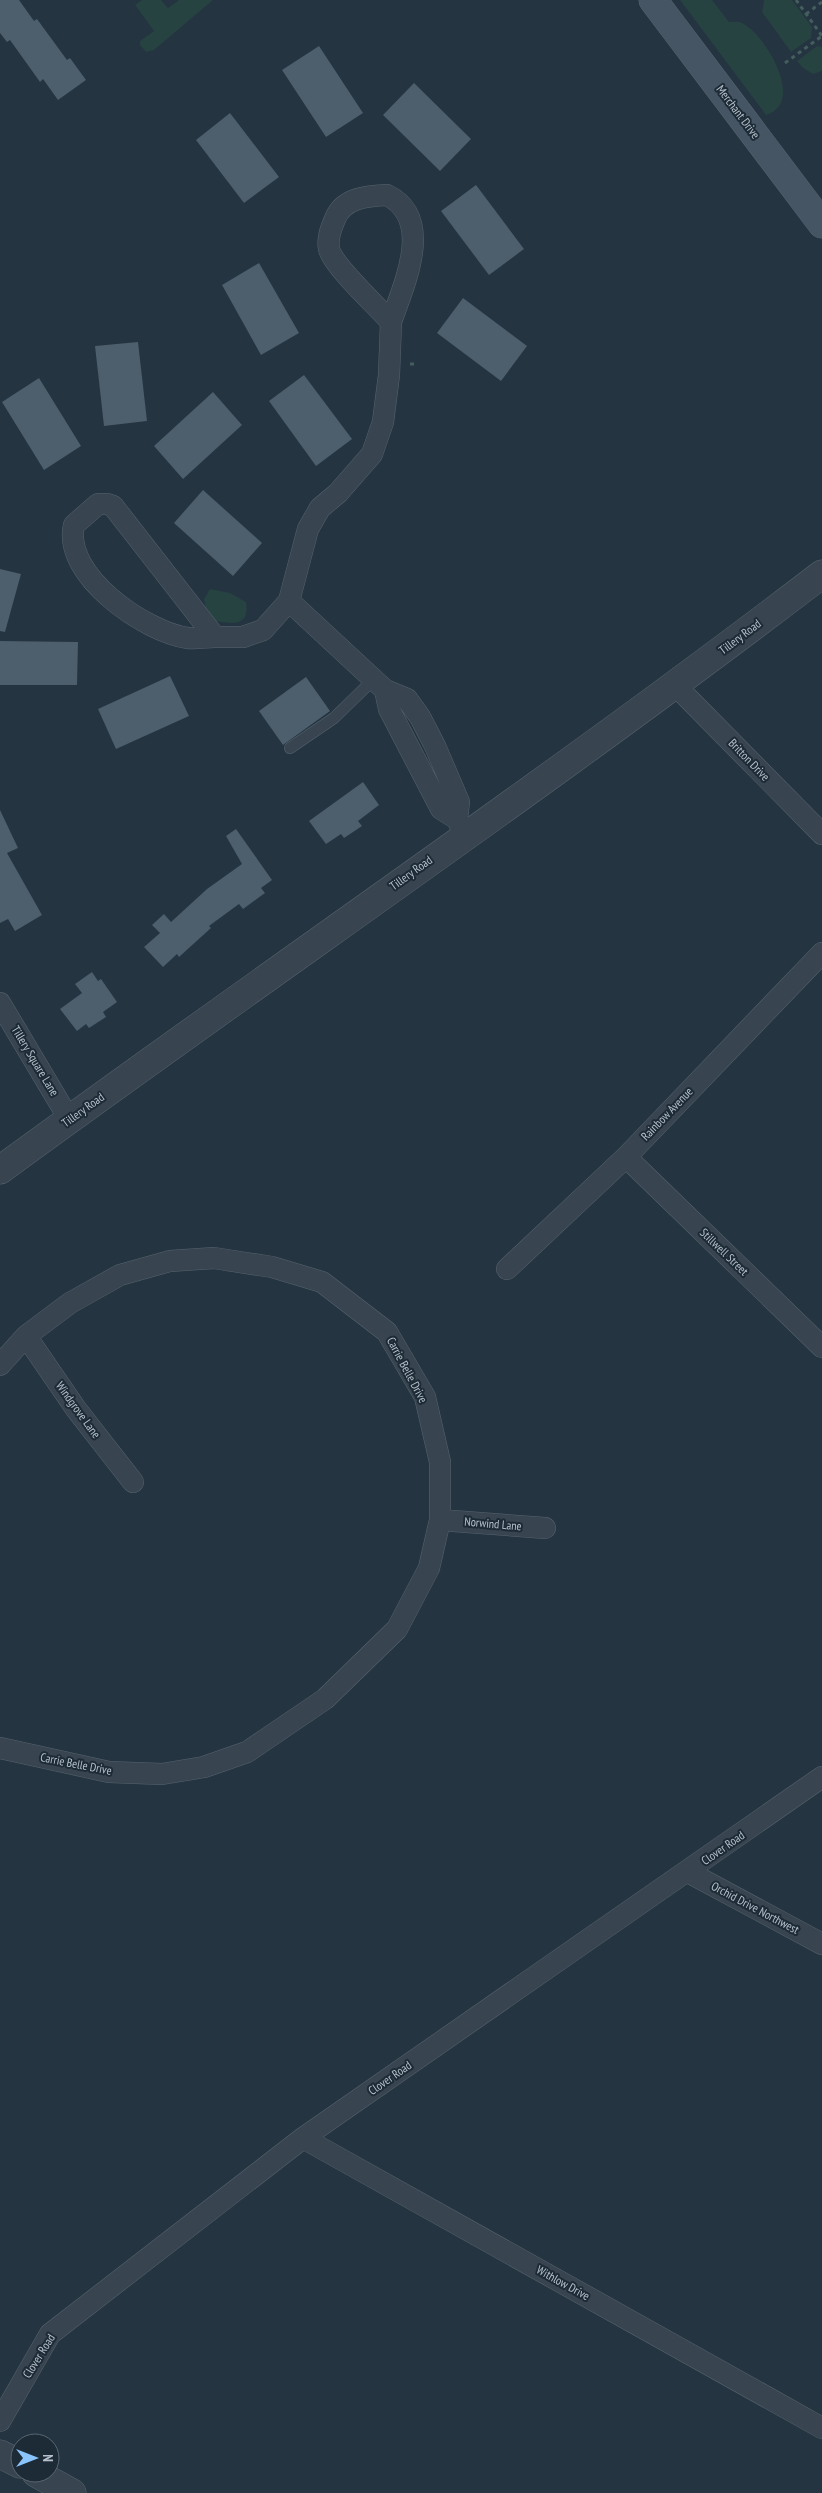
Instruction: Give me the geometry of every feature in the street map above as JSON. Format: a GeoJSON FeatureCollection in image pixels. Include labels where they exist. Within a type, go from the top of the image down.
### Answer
{"type":"FeatureCollection","features":[{"type":"Feature","properties":{"kind":"main road","name":"Merchant Drive"},"geometry":{"type":"LineString","coordinates":[[653,0],[822,224]]}},
{"type":"Feature","properties":{"kind":"street"},"geometry":{"type":"LineString","coordinates":[[214,637],[113,506],[98,504],[74,525],[72,540],[75,550],[87,570],[108,597],[137,618],[160,629],[188,638],[243,636],[263,630],[289,601],[308,529],[320,508],[338,493],[372,454],[383,422],[388,385],[392,322],[412,260],[412,238],[409,216],[400,202],[386,195],[360,196],[338,211],[329,233],[329,249],[338,265],[392,322]]}},
{"type":"Feature","properties":{"kind":"street","name":"Tillery Road"},"geometry":{"type":"LineString","coordinates":[[0,1170],[461,827],[676,686],[822,574]]}},
{"type":"Feature","properties":{"kind":"street"},"geometry":{"type":"LineString","coordinates":[[289,601],[380,684],[389,709],[441,809],[461,827]]}},
{"type":"Feature","properties":{"kind":"street","name":"Britton Drive"},"geometry":{"type":"LineString","coordinates":[[676,686],[822,834]]}},
{"type":"Feature","properties":{"kind":"street","name":"Rainbow Avenue"},"geometry":{"type":"LineString","coordinates":[[507,1269],[626,1157],[822,954]]}},
{"type":"Feature","properties":{"kind":"street","name":"Tillery Square Lane"},"geometry":{"type":"LineString","coordinates":[[0,1003],[70,1119]]}},
{"type":"Feature","properties":{"kind":"street","name":"Stillwell Street"},"geometry":{"type":"LineString","coordinates":[[626,1157],[822,1346]]}},
{"type":"Feature","properties":{"kind":"street","name":"Carrie Belle Drive"},"geometry":{"type":"LineString","coordinates":[[0,1365],[26,1336],[70,1303],[120,1275],[170,1261],[214,1258],[272,1267],[322,1282],[387,1332],[425,1397],[440,1462],[440,1520],[429,1568],[398,1629],[325,1700],[247,1752],[204,1766],[162,1774],[109,1772],[0,1748]]}},
{"type":"Feature","properties":{"kind":"street","name":"Windgrove Lane"},"geometry":{"type":"LineString","coordinates":[[26,1336],[76,1409],[133,1482]]}},
{"type":"Feature","properties":{"kind":"street","name":"Norwind Lane"},"geometry":{"type":"LineString","coordinates":[[440,1520],[545,1528]]}},
{"type":"Feature","properties":{"kind":"street","name":"Clover Road"},"geometry":{"type":"LineString","coordinates":[[0,2421],[50,2334],[303,2138],[822,1777]]}},
{"type":"Feature","properties":{"kind":"street","name":"Orchid Drive Northwest"},"geometry":{"type":"LineString","coordinates":[[688,1872],[822,1944]]}},
{"type":"Feature","properties":{"kind":"street","name":"Withlow Drive"},"geometry":{"type":"LineString","coordinates":[[303,2138],[822,2428]]}},
{"type":"Feature","properties":{"kind":"street"},"geometry":{"type":"LineString","coordinates":[[54,2483],[72,2493]]}},
{"type":"Feature","properties":{"kind":"lane"},"geometry":{"type":"LineString","coordinates":[[290,748],[380,684]]}},
{"type":"Feature","properties":{"kind":"path"},"geometry":{"type":"LineString","coordinates":[[785,63],[822,36],[796,0]]}},
{"type":"Feature","properties":{"kind":"path"},"geometry":{"type":"LineString","coordinates":[[806,14],[822,2]]}},
{"type":"Feature","properties":{"kind":"green space"},"geometry":{"type":"Polygon","coordinates":[[[142,0],[161,0],[168,8],[179,0],[213,0],[154,50],[146,52],[140,45],[140,41],[154,31],[135,5],[142,0]]]}},
{"type":"Feature","properties":{"kind":"green space"},"geometry":{"type":"Polygon","coordinates":[[[680,0],[712,0],[729,22],[742,23],[753,31],[771,55],[778,70],[783,97],[777,108],[766,115],[680,0]]]}},
{"type":"Feature","properties":{"kind":"green space"},"geometry":{"type":"Polygon","coordinates":[[[764,0],[792,0],[812,27],[811,38],[791,52],[762,12],[764,0]]]}},
{"type":"Feature","properties":{"kind":"green space"},"geometry":{"type":"Polygon","coordinates":[[[817,46],[822,47],[822,71],[813,74],[803,68],[797,61],[817,46]]]}},
{"type":"Feature","properties":{"kind":"green space"},"geometry":{"type":"Polygon","coordinates":[[[210,589],[230,593],[246,602],[247,611],[245,617],[236,623],[208,620],[204,599],[210,589]]]}},
{"type":"Feature","properties":{"kind":"building"},"geometry":{"type":"Polygon","coordinates":[[[0,0],[19,0],[34,21],[37,19],[67,60],[70,58],[86,80],[58,100],[43,79],[40,82],[10,40],[7,42],[0,33],[0,0]]]}},
{"type":"Feature","properties":{"kind":"building"},"geometry":{"type":"Polygon","coordinates":[[[319,46],[363,113],[326,137],[282,70],[319,46]]]}},
{"type":"Feature","properties":{"kind":"building"},"geometry":{"type":"Polygon","coordinates":[[[414,83],[471,139],[440,171],[383,115],[414,83]]]}},
{"type":"Feature","properties":{"kind":"building"},"geometry":{"type":"Polygon","coordinates":[[[230,113],[279,177],[244,203],[196,140],[230,113]]]}},
{"type":"Feature","properties":{"kind":"building"},"geometry":{"type":"Polygon","coordinates":[[[476,185],[524,249],[489,275],[441,211],[476,185]]]}},
{"type":"Feature","properties":{"kind":"building"},"geometry":{"type":"Polygon","coordinates":[[[259,263],[299,333],[261,355],[222,285],[259,263]]]}},
{"type":"Feature","properties":{"kind":"building"},"geometry":{"type":"Polygon","coordinates":[[[463,298],[527,346],[501,381],[437,333],[463,298]]]}},
{"type":"Feature","properties":{"kind":"building"},"geometry":{"type":"Polygon","coordinates":[[[138,342],[147,421],[104,426],[95,346],[138,342]]]}},
{"type":"Feature","properties":{"kind":"building"},"geometry":{"type":"Polygon","coordinates":[[[304,375],[352,439],[316,466],[269,401],[304,375]]]}},
{"type":"Feature","properties":{"kind":"building"},"geometry":{"type":"Polygon","coordinates":[[[39,378],[81,446],[44,470],[2,402],[39,378]]]}},
{"type":"Feature","properties":{"kind":"building"},"geometry":{"type":"Polygon","coordinates":[[[213,392],[242,425],[183,479],[154,446],[213,392]]]}},
{"type":"Feature","properties":{"kind":"building"},"geometry":{"type":"Polygon","coordinates":[[[203,490],[262,543],[233,576],[174,523],[203,490]]]}},
{"type":"Feature","properties":{"kind":"building"},"geometry":{"type":"Polygon","coordinates":[[[0,569],[21,574],[5,632],[0,631],[0,569]]]}},
{"type":"Feature","properties":{"kind":"building"},"geometry":{"type":"Polygon","coordinates":[[[0,641],[78,642],[77,685],[0,685],[0,641]]]}},
{"type":"Feature","properties":{"kind":"building"},"geometry":{"type":"Polygon","coordinates":[[[170,676],[189,716],[116,749],[98,709],[170,676]]]}},
{"type":"Feature","properties":{"kind":"building"},"geometry":{"type":"Polygon","coordinates":[[[306,677],[330,711],[283,745],[259,711],[306,677]]]}},
{"type":"Feature","properties":{"kind":"building"},"geometry":{"type":"Polygon","coordinates":[[[363,782],[379,805],[358,821],[362,826],[344,838],[341,834],[326,844],[309,821],[363,782]]]}},
{"type":"Feature","properties":{"kind":"building"},"geometry":{"type":"Polygon","coordinates":[[[0,810],[18,848],[7,853],[42,915],[15,931],[8,919],[0,923],[0,810]]]}},
{"type":"Feature","properties":{"kind":"building"},"geometry":{"type":"Polygon","coordinates":[[[236,829],[272,880],[261,888],[265,893],[243,909],[239,904],[209,926],[211,928],[179,957],[177,954],[163,967],[144,947],[160,933],[152,925],[164,914],[171,922],[207,889],[242,864],[226,836],[236,829]]]}},
{"type":"Feature","properties":{"kind":"building"},"geometry":{"type":"Polygon","coordinates":[[[92,972],[98,981],[101,979],[117,1002],[103,1012],[106,1017],[89,1028],[86,1024],[77,1031],[60,1009],[82,993],[75,984],[92,972]]]}}]}
